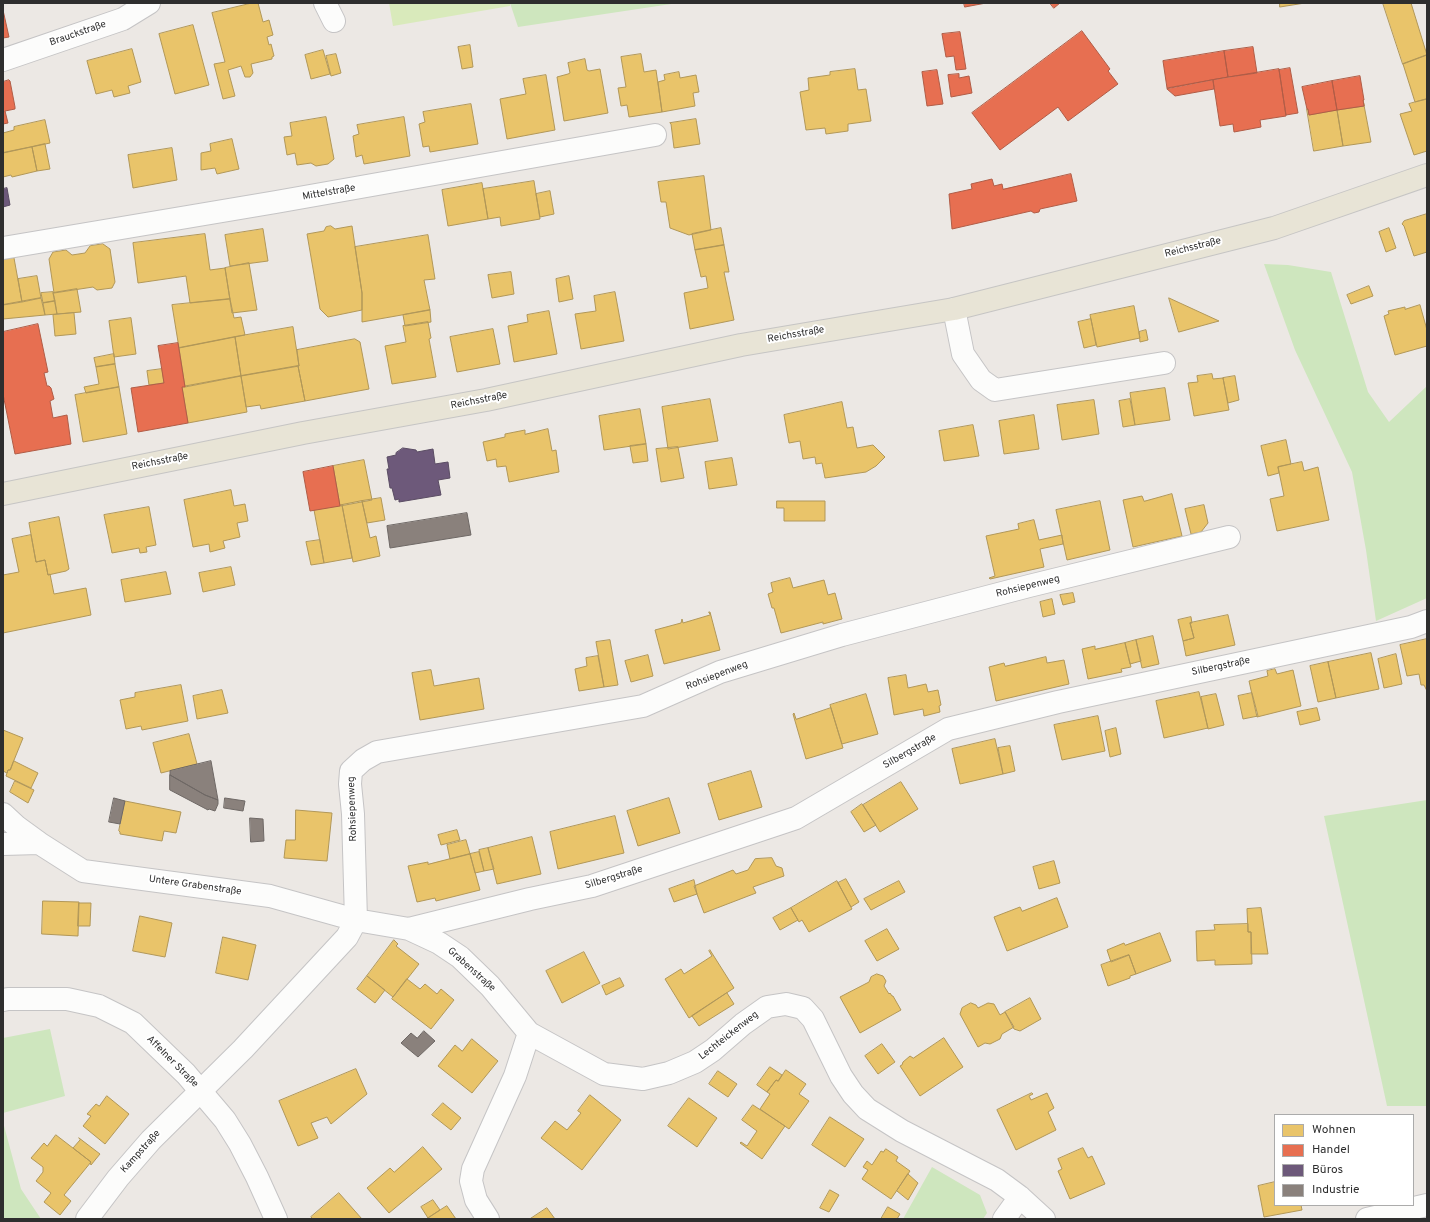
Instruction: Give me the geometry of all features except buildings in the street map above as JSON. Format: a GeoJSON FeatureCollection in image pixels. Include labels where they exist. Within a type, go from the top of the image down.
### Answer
{"type":"FeatureCollection","features":[{"type":"Feature","properties":{"kind":"main road","name":"Reichsstraße"},"geometry":{"type":"LineString","coordinates":[[3,494],[296,435],[486,400],[740,345],[954,309],[1274,228],[1427,175]]}},
{"type":"Feature","properties":{"kind":"street","name":"Brauckstraße"},"geometry":{"type":"LineString","coordinates":[[3,60],[123,19],[149,3]]}},
{"type":"Feature","properties":{"kind":"street","name":"Mittelstraße"},"geometry":{"type":"LineString","coordinates":[[3,248],[276,202],[655,135]]}},
{"type":"Feature","properties":{"kind":"street"},"geometry":{"type":"LineString","coordinates":[[954,309],[963,354],[981,380],[995,390],[1164,363]]}},
{"type":"Feature","properties":{"kind":"street","name":"Rohsiepenweg"},"geometry":{"type":"LineString","coordinates":[[356,920],[353,814],[350,784],[351,771],[363,760],[377,752],[643,706],[720,672],[842,634],[1229,537]]}},
{"type":"Feature","properties":{"kind":"street","name":"Silbergstraße"},"geometry":{"type":"LineString","coordinates":[[409,929],[530,899],[592,886],[796,818],[948,729],[1058,702],[1403,628],[1427,621]]}},
{"type":"Feature","properties":{"kind":"street","name":"Untere Grabenstraße"},"geometry":{"type":"LineString","coordinates":[[3,814],[16,827],[83,871],[270,896],[356,920]]}},
{"type":"Feature","properties":{"kind":"street"},"geometry":{"type":"LineString","coordinates":[[3,844],[39,843]]}},
{"type":"Feature","properties":{"kind":"street"},"geometry":{"type":"LineString","coordinates":[[201,1090],[243,1049],[347,937],[356,920]]}},
{"type":"Feature","properties":{"kind":"street","name":"Grabenstraße"},"geometry":{"type":"LineString","coordinates":[[356,920],[409,929],[439,942],[460,957],[490,986],[529,1033]]}},
{"type":"Feature","properties":{"kind":"street","name":"Affelner Straße"},"geometry":{"type":"LineString","coordinates":[[3,1000],[67,999],[99,1006],[133,1023],[162,1049],[201,1090],[225,1120],[240,1144],[266,1194],[276,1219]]}},
{"type":"Feature","properties":{"kind":"street","name":"Lechteickenweg"},"geometry":{"type":"LineString","coordinates":[[529,1033],[604,1074],[643,1079],[669,1073],[695,1062],[713,1050],[743,1024],[767,1007],[786,1004],[803,1008],[813,1019],[841,1076],[853,1094],[867,1109],[902,1131],[997,1180],[1020,1197],[1044,1219]]}},
{"type":"Feature","properties":{"kind":"street"},"geometry":{"type":"LineString","coordinates":[[488,1219],[476,1200],[471,1181],[473,1169],[515,1076],[529,1033]]}},
{"type":"Feature","properties":{"kind":"street","name":"Kampstraße"},"geometry":{"type":"LineString","coordinates":[[87,1219],[118,1178],[151,1140],[201,1090]]}},
{"type":"Feature","properties":{"kind":"street"},"geometry":{"type":"LineString","coordinates":[[1004,1219],[1020,1197]]}},
{"type":"Feature","properties":{"kind":"street"},"geometry":{"type":"LineString","coordinates":[[1367,1219],[1427,1205]]}},
{"type":"Feature","properties":{"kind":"green space"},"geometry":{"type":"Polygon","coordinates":[[[389,3],[510,3],[510,6],[393,26],[389,3]]]}},
{"type":"Feature","properties":{"kind":"green space"},"geometry":{"type":"Polygon","coordinates":[[[510,3],[678,3],[518,27],[510,3]]]}},
{"type":"Feature","properties":{"kind":"green space"},"geometry":{"type":"Polygon","coordinates":[[[1264,264],[1288,265],[1331,272],[1368,392],[1389,422],[1427,386],[1427,598],[1376,621],[1366,550],[1352,472],[1295,350],[1264,264]]]}},
{"type":"Feature","properties":{"kind":"green space"},"geometry":{"type":"Polygon","coordinates":[[[1427,800],[1427,1106],[1387,1106],[1324,816],[1427,800]]]}},
{"type":"Feature","properties":{"kind":"green space"},"geometry":{"type":"Polygon","coordinates":[[[50,1029],[65,1096],[3,1113],[3,1038],[50,1029]]]}},
{"type":"Feature","properties":{"kind":"green space"},"geometry":{"type":"Polygon","coordinates":[[[3,1122],[21,1189],[41,1219],[3,1219],[3,1122]]]}},
{"type":"Feature","properties":{"kind":"green space"},"geometry":{"type":"Polygon","coordinates":[[[932,1167],[980,1195],[987,1213],[983,1219],[903,1219],[932,1167]]]}}]}
